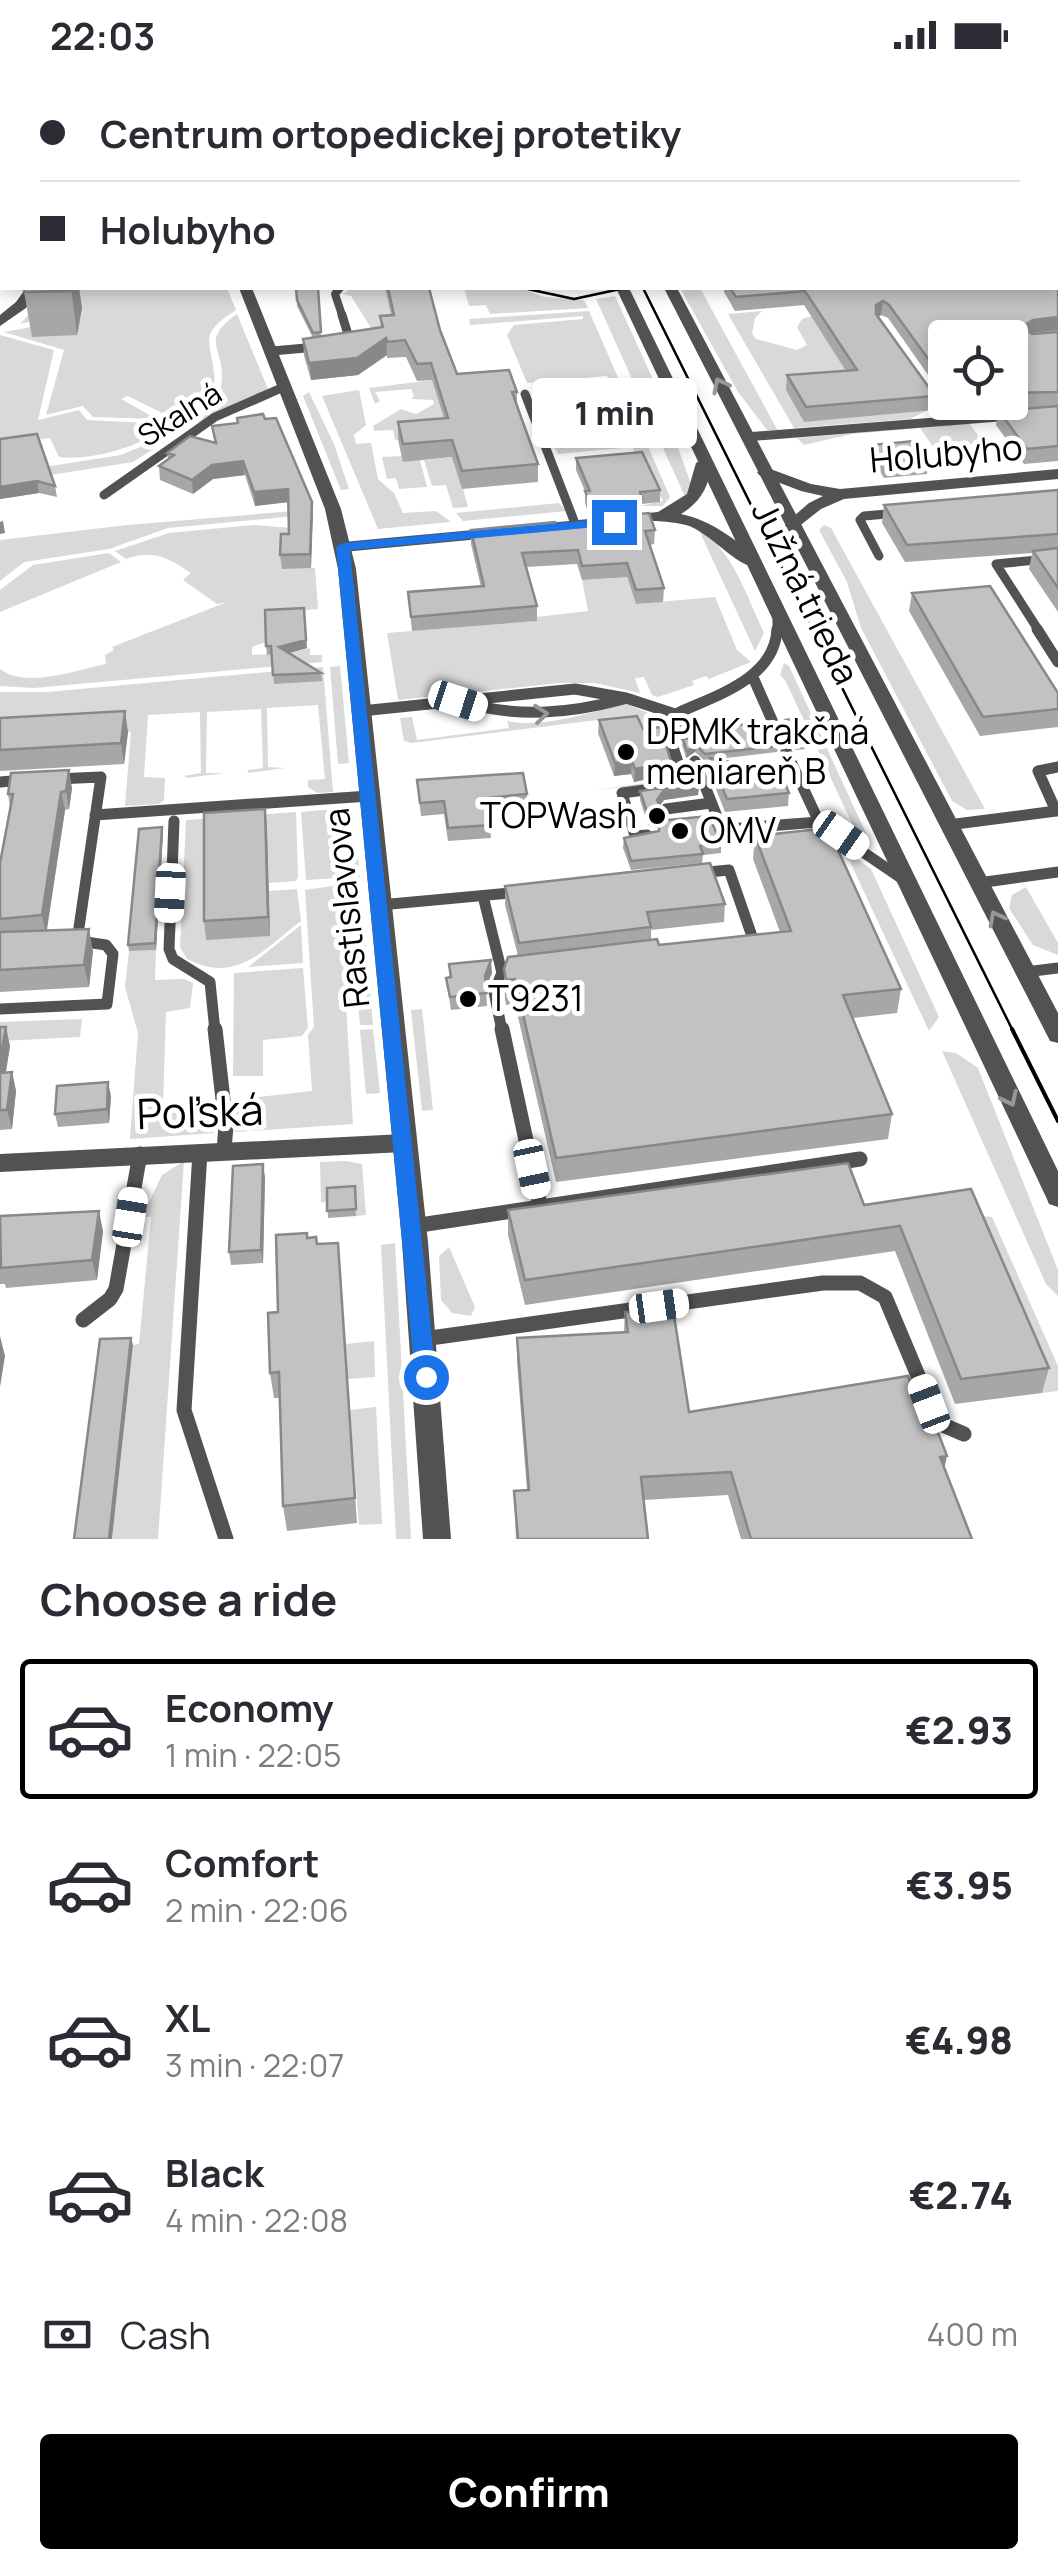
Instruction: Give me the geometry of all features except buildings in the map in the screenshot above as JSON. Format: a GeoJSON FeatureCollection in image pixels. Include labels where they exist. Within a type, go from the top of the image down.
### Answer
{"type":"FeatureCollection","features":[{"type":"Feature","properties":{"kind":"street"},"geometry":{"type":"LineString","coordinates":[[0,322],[21,305],[32,290]]}},
{"type":"Feature","properties":{"kind":"street","name":"Rastislavova"},"geometry":{"type":"LineString","coordinates":[[246,290],[333,509],[343,547],[413,1226],[436,1539]]}},
{"type":"Feature","properties":{"kind":"street","name":"Južná trieda"},"geometry":{"type":"LineString","coordinates":[[623,290],[1058,1197]]}},
{"type":"Feature","properties":{"kind":"street","name":"Južná trieda"},"geometry":{"type":"LineString","coordinates":[[671,290],[1058,1035]]}},
{"type":"Feature","properties":{"kind":"street"},"geometry":{"type":"LineString","coordinates":[[660,517],[695,498],[701,489],[704,463]]}},
{"type":"Feature","properties":{"kind":"street"},"geometry":{"type":"LineString","coordinates":[[765,472],[807,488],[840,494]]}},
{"type":"Feature","properties":{"kind":"street","name":"Holubyho"},"geometry":{"type":"LineString","coordinates":[[840,494],[987,486],[1058,474]]}},
{"type":"Feature","properties":{"kind":"street"},"geometry":{"type":"LineString","coordinates":[[793,526],[815,506],[840,494]]}},
{"type":"Feature","properties":{"kind":"street"},"geometry":{"type":"LineString","coordinates":[[343,547],[660,517],[704,526],[753,564]]}},
{"type":"Feature","properties":{"kind":"street","name":"Poľská"},"geometry":{"type":"LineString","coordinates":[[0,1163],[404,1143]]}},
{"type":"Feature","properties":{"kind":"lane"},"geometry":{"type":"LineString","coordinates":[[337,345],[353,343],[335,294],[338,290]]}},
{"type":"Feature","properties":{"kind":"lane"},"geometry":{"type":"LineString","coordinates":[[272,350],[321,346]]}},
{"type":"Feature","properties":{"kind":"lane"},"geometry":{"type":"LineString","coordinates":[[921,379],[951,421]]}},
{"type":"Feature","properties":{"kind":"lane","name":"Skalná"},"geometry":{"type":"LineString","coordinates":[[104,495],[194,432],[271,389],[286,386]]}},
{"type":"Feature","properties":{"kind":"lane"},"geometry":{"type":"LineString","coordinates":[[526,394],[576,526]]}},
{"type":"Feature","properties":{"kind":"lane"},"geometry":{"type":"LineString","coordinates":[[746,437],[963,420]]}},
{"type":"Feature","properties":{"kind":"lane"},"geometry":{"type":"LineString","coordinates":[[879,556],[860,520],[864,516],[903,512]]}},
{"type":"Feature","properties":{"kind":"lane"},"geometry":{"type":"LineString","coordinates":[[1058,558],[996,564],[1058,662]]}},
{"type":"Feature","properties":{"kind":"lane"},"geometry":{"type":"LineString","coordinates":[[648,823],[630,820],[622,793],[667,788],[680,780],[680,768],[665,724],[752,675],[775,653],[780,640],[776,613]]}},
{"type":"Feature","properties":{"kind":"lane"},"geometry":{"type":"LineString","coordinates":[[752,675],[775,728]]}},
{"type":"Feature","properties":{"kind":"lane"},"geometry":{"type":"LineString","coordinates":[[361,712],[564,689],[626,698],[678,715]]}},
{"type":"Feature","properties":{"kind":"lane"},"geometry":{"type":"LineString","coordinates":[[458,701],[516,716],[580,710],[626,698]]}},
{"type":"Feature","properties":{"kind":"lane"},"geometry":{"type":"LineString","coordinates":[[678,715],[686,737]]}},
{"type":"Feature","properties":{"kind":"lane"},"geometry":{"type":"LineString","coordinates":[[786,752],[819,822],[905,881]]}},
{"type":"Feature","properties":{"kind":"lane"},"geometry":{"type":"LineString","coordinates":[[695,761],[714,809],[728,829]]}},
{"type":"Feature","properties":{"kind":"lane"},"geometry":{"type":"LineString","coordinates":[[948,825],[1056,810],[1038,771],[1058,767]]}},
{"type":"Feature","properties":{"kind":"lane"},"geometry":{"type":"LineString","coordinates":[[0,782],[100,776],[76,941]]}},
{"type":"Feature","properties":{"kind":"lane"},"geometry":{"type":"LineString","coordinates":[[95,816],[369,796]]}},
{"type":"Feature","properties":{"kind":"lane"},"geometry":{"type":"LineString","coordinates":[[668,815],[714,809]]}},
{"type":"Feature","properties":{"kind":"lane"},"geometry":{"type":"LineString","coordinates":[[174,821],[169,949],[173,959],[210,982],[226,1126],[212,1151],[184,1410],[226,1539]]}},
{"type":"Feature","properties":{"kind":"lane"},"geometry":{"type":"LineString","coordinates":[[709,828],[819,822]]}},
{"type":"Feature","properties":{"kind":"lane"},"geometry":{"type":"LineString","coordinates":[[691,874],[729,870],[754,942],[735,945]]}},
{"type":"Feature","properties":{"kind":"lane"},"geometry":{"type":"LineString","coordinates":[[978,883],[1058,872]]}},
{"type":"Feature","properties":{"kind":"lane"},"geometry":{"type":"LineString","coordinates":[[380,905],[540,890]]}},
{"type":"Feature","properties":{"kind":"lane"},"geometry":{"type":"LineString","coordinates":[[483,896],[502,973],[494,992],[540,1205]]}},
{"type":"Feature","properties":{"kind":"lane"},"geometry":{"type":"LineString","coordinates":[[0,1009],[107,1004],[113,954],[106,945],[58,942]]}},
{"type":"Feature","properties":{"kind":"lane"},"geometry":{"type":"LineString","coordinates":[[502,973],[540,968]]}},
{"type":"Feature","properties":{"kind":"lane"},"geometry":{"type":"LineString","coordinates":[[1025,972],[1058,968]]}},
{"type":"Feature","properties":{"kind":"lane"},"geometry":{"type":"LineString","coordinates":[[83,1320],[110,1299],[116,1288],[140,1154]]}},
{"type":"Feature","properties":{"kind":"lane"},"geometry":{"type":"LineString","coordinates":[[413,1226],[860,1160]]}},
{"type":"Feature","properties":{"kind":"lane"},"geometry":{"type":"LineString","coordinates":[[423,1339],[826,1282],[860,1283],[885,1297],[935,1416],[943,1425],[964,1434]]}},
{"type":"Feature","properties":{"kind":"shaded area"},"geometry":{"type":"Polygon","coordinates":[[[52,290],[228,290],[236,310],[216,325],[210,337],[214,386],[209,398],[195,419],[178,421],[128,396],[121,399],[157,419],[93,417],[83,406],[46,415],[64,350],[4,332],[31,327],[77,335],[81,308],[20,324],[52,290]]]}},
{"type":"Feature","properties":{"kind":"shaded area"},"geometry":{"type":"Polygon","coordinates":[[[349,290],[385,290],[392,319],[400,326],[371,328],[351,296],[342,294],[349,290]]]}},
{"type":"Feature","properties":{"kind":"shaded area"},"geometry":{"type":"Polygon","coordinates":[[[465,290],[525,290],[544,297],[584,300],[588,308],[490,314],[486,305],[469,306],[465,290]]]}},
{"type":"Feature","properties":{"kind":"shaded area"},"geometry":{"type":"Polygon","coordinates":[[[681,290],[701,290],[778,431],[767,430],[738,392],[681,290]]]}},
{"type":"Feature","properties":{"kind":"shaded area"},"geometry":{"type":"Polygon","coordinates":[[[615,296],[656,386],[691,484],[686,499],[596,299],[615,296]]]}},
{"type":"Feature","properties":{"kind":"shaded area"},"geometry":{"type":"Polygon","coordinates":[[[589,311],[670,497],[663,506],[640,506],[663,501],[632,447],[558,454],[555,448],[581,445],[571,421],[544,422],[541,415],[563,410],[561,404],[568,412],[581,411],[578,403],[616,400],[607,376],[527,383],[507,335],[514,325],[583,316],[470,325],[469,319],[589,311]]]}},
{"type":"Feature","properties":{"kind":"shaded area"},"geometry":{"type":"Polygon","coordinates":[[[762,311],[755,318],[752,334],[756,339],[797,350],[807,345],[797,327],[802,319],[812,316],[855,384],[787,390],[804,421],[928,410],[910,419],[794,428],[728,314],[762,311]]]}},
{"type":"Feature","properties":{"kind":"shaded area"},"geometry":{"type":"Polygon","coordinates":[[[237,314],[268,389],[195,427],[213,405],[221,386],[216,338],[237,314]]]}},
{"type":"Feature","properties":{"kind":"shaded area"},"geometry":{"type":"Polygon","coordinates":[[[0,335],[54,350],[38,420],[79,410],[87,420],[168,424],[167,428],[143,441],[87,457],[59,457],[50,438],[0,444],[0,335]]]}},
{"type":"Feature","properties":{"kind":"shaded area"},"geometry":{"type":"Polygon","coordinates":[[[432,380],[449,436],[395,440],[393,430],[374,431],[373,426],[401,409],[416,414],[434,404],[433,400],[411,399],[411,389],[375,392],[380,401],[375,404],[369,388],[432,380]]]}},
{"type":"Feature","properties":{"kind":"shaded area"},"geometry":{"type":"Polygon","coordinates":[[[359,390],[366,425],[354,435],[356,444],[371,443],[378,479],[394,493],[403,513],[436,511],[451,522],[378,529],[322,396],[359,390]]]}},
{"type":"Feature","properties":{"kind":"shaded area"},"geometry":{"type":"Polygon","coordinates":[[[309,392],[334,444],[349,489],[341,490],[303,396],[309,392]]]}},
{"type":"Feature","properties":{"kind":"shaded area"},"geometry":{"type":"Polygon","coordinates":[[[969,423],[984,443],[933,447],[920,428],[852,434],[804,445],[797,438],[969,423]]]}},
{"type":"Feature","properties":{"kind":"shaded area"},"geometry":{"type":"Polygon","coordinates":[[[168,435],[172,437],[133,462],[0,483],[25,470],[121,455],[168,435]]]}},
{"type":"Feature","properties":{"kind":"shaded area"},"geometry":{"type":"Polygon","coordinates":[[[402,456],[404,462],[420,460],[427,487],[399,489],[396,478],[387,479],[382,457],[402,456]]]}},
{"type":"Feature","properties":{"kind":"shaded area"},"geometry":{"type":"Polygon","coordinates":[[[454,457],[468,507],[453,508],[446,485],[432,486],[424,460],[454,457]]]}},
{"type":"Feature","properties":{"kind":"shaded area"},"geometry":{"type":"Polygon","coordinates":[[[559,503],[567,511],[463,521],[456,513],[559,503]]]}},
{"type":"Feature","properties":{"kind":"shaded area"},"geometry":{"type":"Polygon","coordinates":[[[305,510],[306,515],[168,528],[109,549],[24,562],[0,581],[0,540],[305,510]]]}},
{"type":"Feature","properties":{"kind":"shaded area"},"geometry":{"type":"Polygon","coordinates":[[[253,525],[291,528],[282,568],[315,568],[318,609],[266,613],[266,642],[252,647],[252,655],[310,648],[310,655],[322,655],[322,662],[34,688],[0,686],[0,669],[11,675],[37,678],[106,664],[105,655],[114,650],[112,647],[227,602],[217,604],[183,580],[191,573],[168,559],[144,555],[126,559],[115,551],[169,533],[253,525]]]}},
{"type":"Feature","properties":{"kind":"shaded area"},"geometry":{"type":"Polygon","coordinates":[[[824,525],[831,528],[985,809],[967,810],[952,801],[861,628],[847,582],[819,530],[824,525]]]}},
{"type":"Feature","properties":{"kind":"shaded area"},"geometry":{"type":"Polygon","coordinates":[[[698,528],[721,549],[745,589],[764,633],[755,651],[698,528]]]}},
{"type":"Feature","properties":{"kind":"shaded area"},"geometry":{"type":"Polygon","coordinates":[[[109,553],[121,562],[0,612],[0,590],[33,565],[109,553]]]}},
{"type":"Feature","properties":{"kind":"shaded area"},"geometry":{"type":"Polygon","coordinates":[[[624,569],[636,604],[715,597],[737,650],[751,662],[658,697],[652,695],[644,677],[635,678],[640,693],[595,683],[560,683],[398,700],[387,633],[536,621],[536,617],[588,611],[582,580],[611,578],[624,569]]]}},
{"type":"Feature","properties":{"kind":"shaded area"},"geometry":{"type":"Polygon","coordinates":[[[784,663],[789,666],[870,842],[856,832],[780,675],[784,663]]]}},
{"type":"Feature","properties":{"kind":"shaded area"},"geometry":{"type":"Polygon","coordinates":[[[340,666],[349,763],[338,764],[330,667],[340,666]]]}},
{"type":"Feature","properties":{"kind":"shaded area"},"geometry":{"type":"Polygon","coordinates":[[[323,667],[333,792],[317,793],[308,787],[308,780],[325,779],[318,705],[267,708],[268,767],[285,768],[249,773],[247,770],[263,768],[261,709],[207,712],[206,773],[224,773],[187,778],[184,776],[201,773],[200,712],[148,715],[144,777],[165,778],[164,800],[159,804],[125,806],[131,732],[0,739],[0,692],[47,692],[323,667]]]}},
{"type":"Feature","properties":{"kind":"shaded area"},"geometry":{"type":"Polygon","coordinates":[[[627,704],[653,715],[673,774],[660,783],[595,790],[653,782],[667,771],[650,727],[614,718],[412,743],[404,741],[400,718],[412,717],[417,740],[509,728],[507,721],[553,721],[627,704]]]}},
{"type":"Feature","properties":{"kind":"shaded area"},"geometry":{"type":"Polygon","coordinates":[[[334,809],[339,878],[306,880],[301,812],[334,809]]]}},
{"type":"Feature","properties":{"kind":"shaded area"},"geometry":{"type":"Polygon","coordinates":[[[296,812],[298,877],[296,881],[268,883],[269,936],[269,891],[297,889],[301,921],[262,952],[235,966],[205,966],[187,959],[180,947],[186,820],[296,812]]]}},
{"type":"Feature","properties":{"kind":"shaded area"},"geometry":{"type":"Polygon","coordinates":[[[844,849],[871,869],[939,1017],[929,1031],[844,849]]]}},
{"type":"Feature","properties":{"kind":"shaded area"},"geometry":{"type":"Polygon","coordinates":[[[358,856],[373,1025],[360,1025],[346,857],[358,856]]]}},
{"type":"Feature","properties":{"kind":"shaded area"},"geometry":{"type":"Polygon","coordinates":[[[339,885],[353,1124],[235,1132],[233,1100],[312,1091],[308,1035],[314,1027],[305,890],[339,885]]]}},
{"type":"Feature","properties":{"kind":"shaded area"},"geometry":{"type":"Polygon","coordinates":[[[1026,887],[1058,943],[1058,955],[1033,945],[1009,908],[1012,895],[1026,887]]]}},
{"type":"Feature","properties":{"kind":"shaded area"},"geometry":{"type":"Polygon","coordinates":[[[301,925],[303,963],[248,967],[301,925]]]}},
{"type":"Feature","properties":{"kind":"shaded area"},"geometry":{"type":"Polygon","coordinates":[[[156,950],[155,980],[185,979],[193,983],[190,1008],[166,1012],[163,1105],[208,1105],[215,1117],[214,1133],[130,1139],[138,1033],[125,987],[129,951],[156,950]]]}},
{"type":"Feature","properties":{"kind":"shaded area"},"geometry":{"type":"Polygon","coordinates":[[[303,968],[308,1028],[302,1036],[263,1040],[263,1076],[233,1076],[234,973],[303,968]]]}},
{"type":"Feature","properties":{"kind":"shaded area"},"geometry":{"type":"Polygon","coordinates":[[[422,1009],[433,1110],[422,1111],[411,1010],[422,1009]]]}},
{"type":"Feature","properties":{"kind":"shaded area"},"geometry":{"type":"Polygon","coordinates":[[[82,1019],[80,1037],[0,1041],[0,1022],[82,1019]]]}},
{"type":"Feature","properties":{"kind":"shaded area"},"geometry":{"type":"Polygon","coordinates":[[[373,1029],[380,1093],[366,1094],[360,1030],[373,1029]]]}},
{"type":"Feature","properties":{"kind":"shaded area"},"geometry":{"type":"Polygon","coordinates":[[[942,1051],[956,1053],[978,1068],[1058,1270],[1058,1296],[1046,1284],[942,1051]]]}},
{"type":"Feature","properties":{"kind":"shaded area"},"geometry":{"type":"Polygon","coordinates":[[[184,1161],[158,1539],[112,1539],[133,1345],[139,1344],[151,1217],[142,1217],[162,1175],[184,1161]]]}},
{"type":"Feature","properties":{"kind":"shaded area"},"geometry":{"type":"Polygon","coordinates":[[[320,1162],[362,1164],[366,1215],[356,1216],[355,1193],[321,1203],[320,1162]]]}},
{"type":"Feature","properties":{"kind":"shaded area"},"geometry":{"type":"Polygon","coordinates":[[[965,1214],[992,1217],[1058,1366],[1058,1391],[1042,1393],[965,1214]]]}},
{"type":"Feature","properties":{"kind":"shaded area"},"geometry":{"type":"Polygon","coordinates":[[[395,1243],[411,1539],[396,1539],[381,1245],[395,1243]]]}},
{"type":"Feature","properties":{"kind":"shaded area"},"geometry":{"type":"Polygon","coordinates":[[[449,1247],[475,1307],[471,1316],[452,1313],[441,1300],[439,1256],[449,1247]]]}},
{"type":"Feature","properties":{"kind":"shaded area"},"geometry":{"type":"Polygon","coordinates":[[[374,1341],[375,1377],[348,1379],[346,1344],[374,1341]]]}},
{"type":"Feature","properties":{"kind":"shaded area"},"geometry":{"type":"Polygon","coordinates":[[[376,1407],[382,1524],[359,1525],[350,1410],[376,1407]]]}},
{"type":"Feature","properties":{"kind":"tram line"},"geometry":{"type":"LineString","coordinates":[[532,290],[574,299],[616,290]]}},
{"type":"Feature","properties":{"kind":"tram line"},"geometry":{"type":"LineString","coordinates":[[644,290],[1013,1031]]}},
{"type":"Feature","properties":{"kind":"tram line"},"geometry":{"type":"LineString","coordinates":[[1013,1031],[1058,1121]]}},
{"type":"Feature","properties":{"kind":"place","name":"DPMK trakčná meniareň B"},"geometry":{"type":"Point","coordinates":[626,752]}},
{"type":"Feature","properties":{"kind":"place","name":"TOPWash"},"geometry":{"type":"Point","coordinates":[657,816]}},
{"type":"Feature","properties":{"kind":"place","name":"OMV"},"geometry":{"type":"Point","coordinates":[680,831]}},
{"type":"Feature","properties":{"kind":"place","name":"T9231"},"geometry":{"type":"Point","coordinates":[468,999]}},
{"type":"Feature","properties":{"kind":"route"},"geometry":{"type":"LineString","coordinates":[[426,1377],[343,547],[614,522]]}}]}
